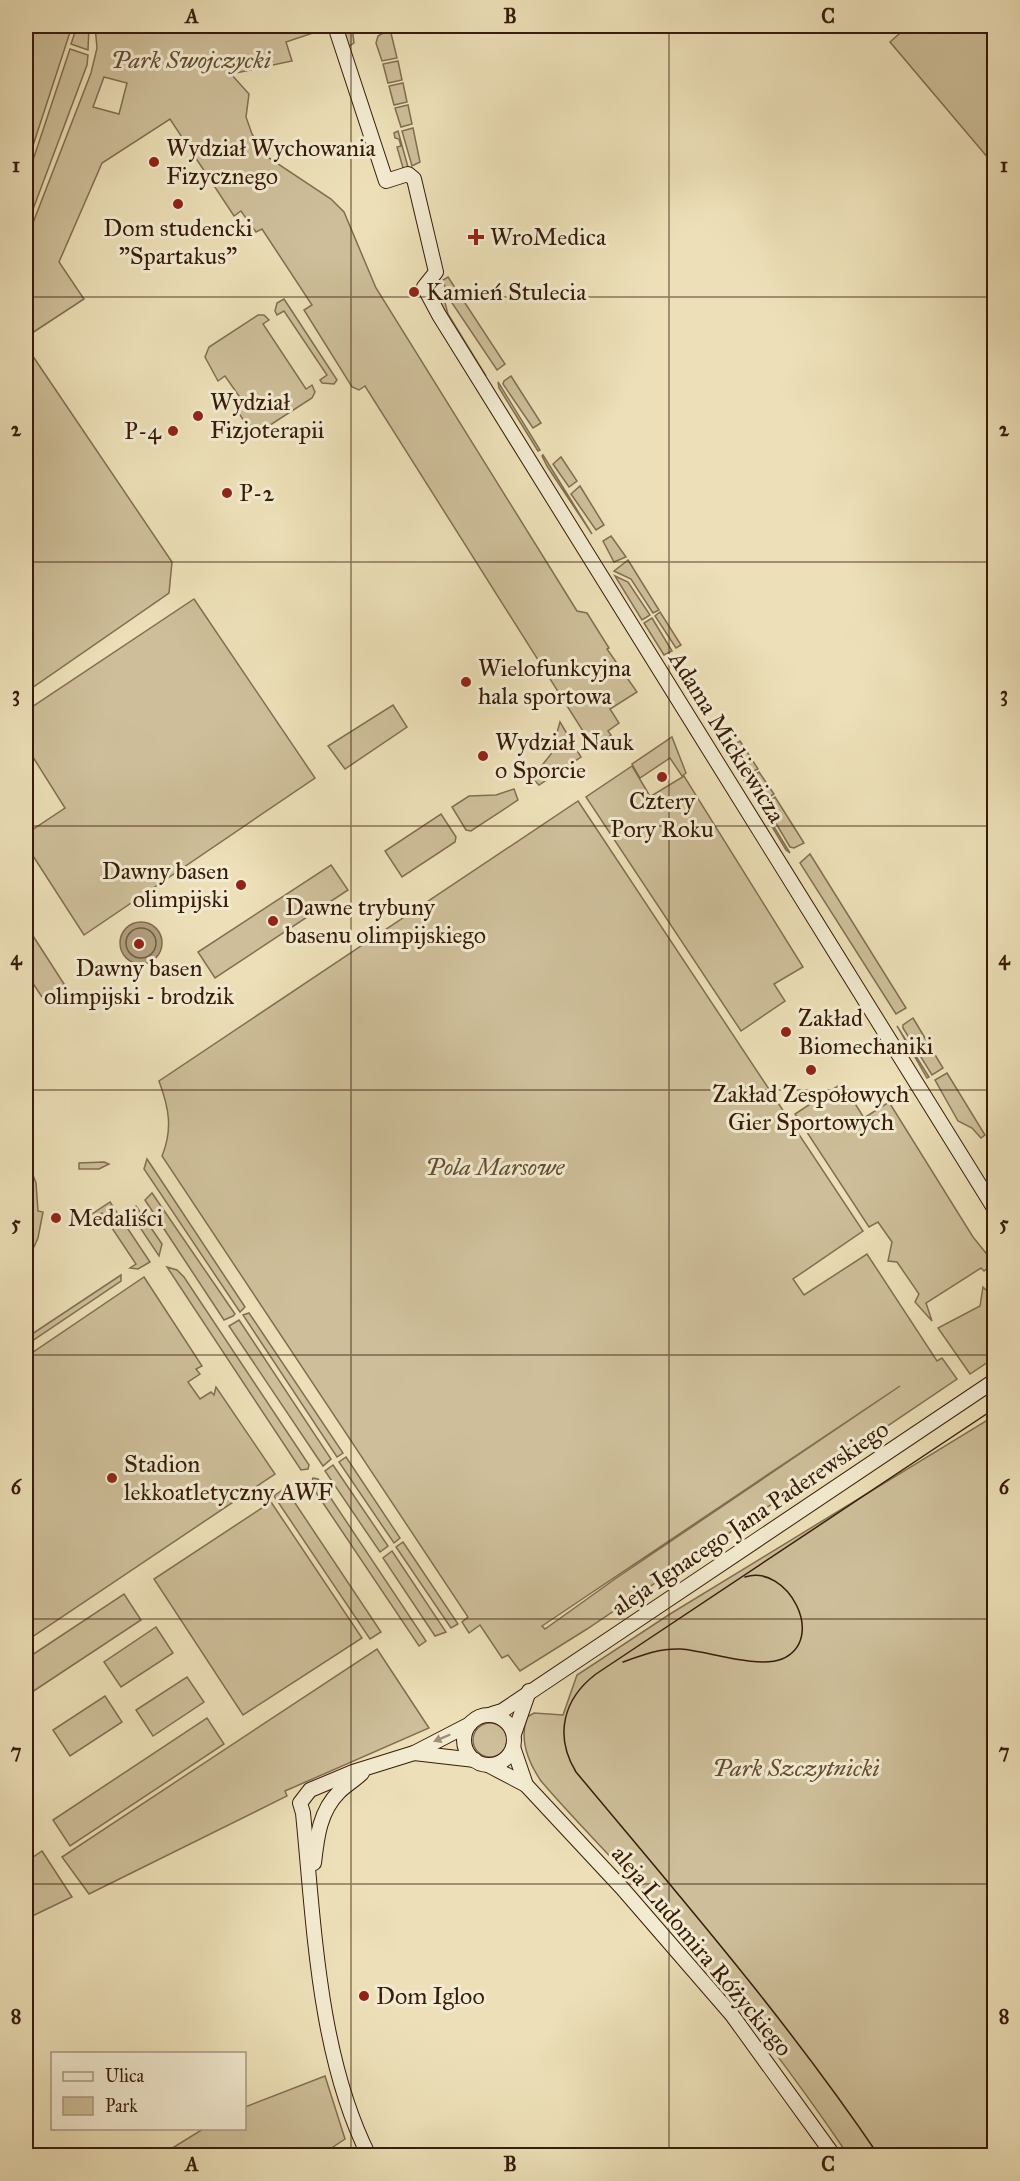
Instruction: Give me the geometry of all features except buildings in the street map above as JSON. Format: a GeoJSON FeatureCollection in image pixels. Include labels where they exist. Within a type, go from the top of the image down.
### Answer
{"type":"FeatureCollection","features":[{"type":"Feature","properties":{"kind":"street","name":"Adama Mickiewicza"},"geometry":{"type":"LineString","coordinates":[[335,26],[386,181],[408,174],[414,179],[436,264],[436,272],[424,286],[474,374],[994,1208]]}},
{"type":"Feature","properties":{"kind":"street","name":"aleja Ignacego Jana Paderewskiego"},"geometry":{"type":"LineString","coordinates":[[492,1714],[529,1692],[994,1381]]}},
{"type":"Feature","properties":{"kind":"street"},"geometry":{"type":"LineString","coordinates":[[414,1753],[476,1761],[504,1760],[513,1741],[529,1692]]}},
{"type":"Feature","properties":{"kind":"street"},"geometry":{"type":"LineString","coordinates":[[369,2156],[354,2120],[338,2068],[320,1984],[312,1932],[311,1886],[300,1804],[302,1797],[353,1772],[366,1770],[414,1753],[470,1724],[480,1716],[492,1714],[504,1720],[513,1741]]}},
{"type":"Feature","properties":{"kind":"street"},"geometry":{"type":"LineString","coordinates":[[470,1724],[465,1740],[470,1755],[476,1761]]}},
{"type":"Feature","properties":{"kind":"street","name":"aleja Ludomira Różyckiego"},"geometry":{"type":"LineString","coordinates":[[513,1741],[526,1785]]}},
{"type":"Feature","properties":{"kind":"street","name":"aleja Ludomira Różyckiego"},"geometry":{"type":"LineString","coordinates":[[476,1761],[526,1785],[622,1888],[732,2015],[834,2156]]}},
{"type":"Feature","properties":{"kind":"street"},"geometry":{"type":"LineString","coordinates":[[303,1813],[312,1817],[325,1810],[341,1789],[366,1770]]}},
{"type":"Feature","properties":{"kind":"street"},"geometry":{"type":"LineString","coordinates":[[311,1886],[325,1810],[324,1795],[316,1789]]}},
{"type":"Feature","properties":{"kind":"green space"},"geometry":{"type":"Polygon","coordinates":[[[26,26],[72,26],[26,167],[26,26]]]}},
{"type":"Feature","properties":{"kind":"green space"},"geometry":{"type":"Polygon","coordinates":[[[77,26],[89,26],[88,50],[71,44],[77,26]]]}},
{"type":"Feature","properties":{"kind":"green space","name":"Park Swojczycki"},"geometry":{"type":"Polygon","coordinates":[[[95,26],[318,26],[316,32],[286,42],[292,61],[231,74],[249,94],[246,117],[252,134],[266,156],[331,199],[344,212],[376,288],[577,611],[587,613],[609,648],[607,649],[637,692],[610,709],[619,723],[608,731],[611,735],[593,747],[365,386],[359,390],[352,387],[304,310],[312,305],[262,229],[256,232],[241,211],[234,216],[170,119],[102,163],[59,262],[84,299],[26,337],[26,241],[91,73],[97,48],[95,26]],[[104,77],[93,107],[119,114],[127,83],[104,77]]]}},
{"type":"Feature","properties":{"kind":"green space"},"geometry":{"type":"Polygon","coordinates":[[[341,26],[352,26],[354,43],[348,47],[341,26]]]}},
{"type":"Feature","properties":{"kind":"green space"},"geometry":{"type":"Polygon","coordinates":[[[908,26],[994,26],[994,165],[890,42],[908,26]]]}},
{"type":"Feature","properties":{"kind":"green space"},"geometry":{"type":"Polygon","coordinates":[[[390,29],[397,58],[382,61],[376,43],[378,36],[390,29]]]}},
{"type":"Feature","properties":{"kind":"green space"},"geometry":{"type":"Polygon","coordinates":[[[70,49],[88,55],[87,65],[26,228],[26,181],[70,49]]]}},
{"type":"Feature","properties":{"kind":"green space"},"geometry":{"type":"Polygon","coordinates":[[[398,61],[402,80],[388,83],[383,64],[398,61]]]}},
{"type":"Feature","properties":{"kind":"green space"},"geometry":{"type":"Polygon","coordinates":[[[403,83],[407,102],[394,105],[389,86],[403,83]]]}},
{"type":"Feature","properties":{"kind":"green space"},"geometry":{"type":"Polygon","coordinates":[[[408,105],[412,124],[401,127],[395,108],[408,105]]]}},
{"type":"Feature","properties":{"kind":"green space"},"geometry":{"type":"Polygon","coordinates":[[[413,128],[420,162],[412,166],[402,131],[413,128]]]}},
{"type":"Feature","properties":{"kind":"green space"},"geometry":{"type":"Polygon","coordinates":[[[398,131],[408,167],[403,168],[397,147],[401,146],[394,133],[398,131]]]}},
{"type":"Feature","properties":{"kind":"green space"},"geometry":{"type":"Polygon","coordinates":[[[448,277],[505,364],[497,370],[448,297],[443,280],[448,277]]]}},
{"type":"Feature","properties":{"kind":"green space"},"geometry":{"type":"Polygon","coordinates":[[[433,286],[444,299],[448,314],[486,376],[431,289],[433,286]]]}},
{"type":"Feature","properties":{"kind":"green space"},"geometry":{"type":"Polygon","coordinates":[[[284,299],[337,380],[334,384],[322,383],[320,380],[327,375],[284,311],[277,315],[275,311],[277,303],[284,299]]]}},
{"type":"Feature","properties":{"kind":"green space"},"geometry":{"type":"Polygon","coordinates":[[[258,315],[264,315],[269,320],[263,324],[306,389],[312,385],[315,392],[312,398],[264,429],[254,429],[244,421],[236,409],[244,403],[225,376],[218,381],[205,357],[209,347],[258,315]]]}},
{"type":"Feature","properties":{"kind":"green space"},"geometry":{"type":"Polygon","coordinates":[[[26,346],[172,562],[169,593],[26,692],[26,346]]]}},
{"type":"Feature","properties":{"kind":"green space"},"geometry":{"type":"Polygon","coordinates":[[[511,376],[541,423],[533,428],[503,384],[511,376]]]}},
{"type":"Feature","properties":{"kind":"green space"},"geometry":{"type":"Polygon","coordinates":[[[498,382],[540,450],[538,451],[499,388],[498,382]]]}},
{"type":"Feature","properties":{"kind":"green space"},"geometry":{"type":"Polygon","coordinates":[[[543,455],[592,534],[547,466],[543,455]]]}},
{"type":"Feature","properties":{"kind":"green space"},"geometry":{"type":"Polygon","coordinates":[[[561,457],[577,481],[569,487],[553,464],[561,457]]]}},
{"type":"Feature","properties":{"kind":"green space"},"geometry":{"type":"Polygon","coordinates":[[[580,486],[604,525],[596,530],[571,494],[580,486]]]}},
{"type":"Feature","properties":{"kind":"green space"},"geometry":{"type":"Polygon","coordinates":[[[611,536],[626,557],[614,562],[603,541],[611,536]]]}},
{"type":"Feature","properties":{"kind":"green space"},"geometry":{"type":"Polygon","coordinates":[[[628,560],[659,610],[653,613],[631,579],[614,571],[628,560]]]}},
{"type":"Feature","properties":{"kind":"green space"},"geometry":{"type":"Polygon","coordinates":[[[615,576],[628,582],[650,615],[642,620],[615,576]]]}},
{"type":"Feature","properties":{"kind":"green space"},"geometry":{"type":"Polygon","coordinates":[[[194,599],[315,778],[84,935],[26,845],[26,834],[65,808],[26,746],[26,711],[194,599]]]}},
{"type":"Feature","properties":{"kind":"green space"},"geometry":{"type":"Polygon","coordinates":[[[660,612],[681,645],[676,648],[655,616],[660,612]]]}},
{"type":"Feature","properties":{"kind":"green space"},"geometry":{"type":"Polygon","coordinates":[[[652,618],[672,651],[664,655],[644,623],[652,618]]]}},
{"type":"Feature","properties":{"kind":"green space"},"geometry":{"type":"Polygon","coordinates":[[[393,705],[407,727],[345,769],[328,746],[393,705]]]}},
{"type":"Feature","properties":{"kind":"green space"},"geometry":{"type":"Polygon","coordinates":[[[560,722],[581,757],[539,785],[532,778],[551,754],[560,722]]]}},
{"type":"Feature","properties":{"kind":"green space"},"geometry":{"type":"Polygon","coordinates":[[[672,737],[686,773],[682,776],[670,758],[640,778],[632,764],[672,737]]]}},
{"type":"Feature","properties":{"kind":"green space"},"geometry":{"type":"Polygon","coordinates":[[[740,741],[758,769],[743,776],[742,759],[735,744],[740,741]]]}},
{"type":"Feature","properties":{"kind":"green space"},"geometry":{"type":"Polygon","coordinates":[[[732,746],[739,773],[724,751],[732,746]]]}},
{"type":"Feature","properties":{"kind":"green space"},"geometry":{"type":"Polygon","coordinates":[[[632,766],[654,803],[651,796],[684,776],[803,967],[774,984],[785,1001],[741,1031],[586,797],[632,766]]]}},
{"type":"Feature","properties":{"kind":"green space"},"geometry":{"type":"Polygon","coordinates":[[[759,772],[774,794],[763,801],[748,779],[759,772]]]}},
{"type":"Feature","properties":{"kind":"green space"},"geometry":{"type":"Polygon","coordinates":[[[744,780],[746,781],[790,853],[786,850],[744,780]]]}},
{"type":"Feature","properties":{"kind":"green space"},"geometry":{"type":"Polygon","coordinates":[[[514,789],[518,800],[471,831],[466,830],[452,807],[469,796],[496,795],[514,789]]]}},
{"type":"Feature","properties":{"kind":"green space"},"geometry":{"type":"Polygon","coordinates":[[[775,797],[804,843],[794,848],[790,847],[765,805],[775,797]]]}},
{"type":"Feature","properties":{"kind":"green space","name":"Pola Marsowe"},"geometry":{"type":"Polygon","coordinates":[[[578,801],[863,1231],[793,1279],[804,1295],[867,1254],[937,1361],[942,1358],[957,1379],[587,1629],[520,1671],[508,1655],[502,1658],[480,1625],[469,1633],[462,1622],[468,1617],[162,1156],[169,1128],[165,1100],[159,1081],[578,801]],[[900,1386],[542,1626],[545,1629],[900,1386]]]}},
{"type":"Feature","properties":{"kind":"green space"},"geometry":{"type":"Polygon","coordinates":[[[441,814],[456,837],[455,842],[402,877],[385,851],[441,814]]]}},
{"type":"Feature","properties":{"kind":"green space"},"geometry":{"type":"Polygon","coordinates":[[[810,854],[906,1008],[896,1014],[800,863],[810,854]]]}},
{"type":"Feature","properties":{"kind":"green space","name":"Dawne trybuny basenu olimpijskiego"},"geometry":{"type":"Polygon","coordinates":[[[331,865],[348,890],[215,978],[198,952],[331,865]]]}},
{"type":"Feature","properties":{"kind":"green space"},"geometry":{"type":"Polygon","coordinates":[[[26,925],[64,984],[46,1003],[26,973],[26,925]]]}},
{"type":"Feature","properties":{"kind":"green space"},"geometry":{"type":"Polygon","coordinates":[[[913,1018],[943,1068],[932,1075],[903,1028],[903,1025],[913,1018]]]}},
{"type":"Feature","properties":{"kind":"green space"},"geometry":{"type":"Polygon","coordinates":[[[897,1026],[929,1077],[927,1078],[897,1026]]]}},
{"type":"Feature","properties":{"kind":"green space"},"geometry":{"type":"Polygon","coordinates":[[[947,1073],[985,1135],[981,1138],[972,1128],[958,1121],[935,1080],[947,1073]]]}},
{"type":"Feature","properties":{"kind":"green space"},"geometry":{"type":"Polygon","coordinates":[[[841,1084],[856,1099],[854,1102],[864,1118],[889,1102],[973,1237],[994,1263],[984,1271],[981,1268],[926,1303],[932,1321],[915,1302],[919,1294],[897,1262],[888,1261],[892,1242],[878,1222],[869,1227],[795,1114],[841,1084]]]}},
{"type":"Feature","properties":{"kind":"green space"},"geometry":{"type":"Polygon","coordinates":[[[26,1157],[36,1183],[38,1211],[43,1212],[38,1238],[26,1264],[26,1157]]]}},
{"type":"Feature","properties":{"kind":"green space"},"geometry":{"type":"Polygon","coordinates":[[[147,1159],[245,1307],[240,1312],[144,1169],[147,1159]]]}},
{"type":"Feature","properties":{"kind":"green space"},"geometry":{"type":"Polygon","coordinates":[[[104,1162],[109,1164],[99,1169],[79,1169],[79,1163],[104,1162]]]}},
{"type":"Feature","properties":{"kind":"green space"},"geometry":{"type":"Polygon","coordinates":[[[152,1193],[235,1314],[233,1316],[224,1320],[145,1200],[152,1193]]]}},
{"type":"Feature","properties":{"kind":"green space"},"geometry":{"type":"Polygon","coordinates":[[[110,1202],[150,1262],[138,1269],[130,1268],[136,1264],[102,1213],[92,1220],[89,1216],[110,1202]]]}},
{"type":"Feature","properties":{"kind":"green space"},"geometry":{"type":"Polygon","coordinates":[[[136,1206],[162,1244],[159,1256],[129,1211],[136,1206]]]}},
{"type":"Feature","properties":{"kind":"green space"},"geometry":{"type":"Polygon","coordinates":[[[167,1267],[177,1270],[184,1277],[309,1465],[308,1469],[301,1470],[167,1267]]]}},
{"type":"Feature","properties":{"kind":"green space"},"geometry":{"type":"Polygon","coordinates":[[[121,1275],[121,1281],[26,1345],[26,1338],[121,1275]]]}},
{"type":"Feature","properties":{"kind":"green space","name":"Stadion lekkoatletyczny AWF"},"geometry":{"type":"Polygon","coordinates":[[[144,1277],[202,1366],[196,1369],[200,1374],[188,1382],[200,1399],[211,1392],[214,1395],[216,1387],[275,1474],[26,1641],[26,1357],[144,1277]]]}},
{"type":"Feature","properties":{"kind":"green space"},"geometry":{"type":"Polygon","coordinates":[[[983,1287],[994,1298],[994,1358],[970,1374],[938,1328],[980,1306],[983,1287]]]}},
{"type":"Feature","properties":{"kind":"green space"},"geometry":{"type":"Polygon","coordinates":[[[249,1313],[343,1453],[337,1457],[243,1315],[249,1313]]]}},
{"type":"Feature","properties":{"kind":"green space"},"geometry":{"type":"Polygon","coordinates":[[[239,1320],[331,1459],[323,1466],[229,1326],[239,1320]]]}},
{"type":"Feature","properties":{"kind":"green space","name":"Park Szczytnicki"},"geometry":{"type":"Polygon","coordinates":[[[994,1416],[994,2155],[848,2155],[778,2056],[702,1961],[636,1884],[541,1781],[526,1750],[525,1726],[527,1717],[534,1713],[563,1715],[577,1675],[670,1614],[994,1416]]]}},
{"type":"Feature","properties":{"kind":"green space"},"geometry":{"type":"Polygon","coordinates":[[[346,1457],[400,1538],[394,1543],[339,1462],[346,1457]]]}},
{"type":"Feature","properties":{"kind":"green space"},"geometry":{"type":"Polygon","coordinates":[[[333,1465],[388,1546],[380,1552],[325,1471],[333,1465]]]}},
{"type":"Feature","properties":{"kind":"green space"},"geometry":{"type":"Polygon","coordinates":[[[313,1478],[318,1479],[426,1641],[419,1646],[311,1485],[313,1478]]]}},
{"type":"Feature","properties":{"kind":"green space"},"geometry":{"type":"Polygon","coordinates":[[[285,1488],[381,1632],[370,1639],[274,1496],[285,1488]]]}},
{"type":"Feature","properties":{"kind":"green space"},"geometry":{"type":"Polygon","coordinates":[[[271,1502],[362,1638],[243,1715],[154,1579],[271,1502]]]}},
{"type":"Feature","properties":{"kind":"green space"},"geometry":{"type":"Polygon","coordinates":[[[403,1542],[458,1624],[451,1628],[396,1547],[403,1542]]]}},
{"type":"Feature","properties":{"kind":"green space"},"geometry":{"type":"Polygon","coordinates":[[[392,1551],[446,1632],[435,1636],[383,1558],[392,1551]]]}},
{"type":"Feature","properties":{"kind":"green space"},"geometry":{"type":"Polygon","coordinates":[[[124,1594],[141,1620],[26,1696],[26,1659],[124,1594]]]}},
{"type":"Feature","properties":{"kind":"green space"},"geometry":{"type":"Polygon","coordinates":[[[156,1627],[173,1653],[121,1687],[104,1662],[156,1627]]]}},
{"type":"Feature","properties":{"kind":"green space"},"geometry":{"type":"Polygon","coordinates":[[[377,1649],[429,1728],[285,1791],[287,1796],[89,1894],[62,1857],[377,1649]]]}},
{"type":"Feature","properties":{"kind":"green space"},"geometry":{"type":"Polygon","coordinates":[[[187,1677],[204,1702],[153,1736],[136,1710],[187,1677]]]}},
{"type":"Feature","properties":{"kind":"green space"},"geometry":{"type":"Polygon","coordinates":[[[105,1696],[122,1722],[70,1756],[53,1730],[105,1696]]]}},
{"type":"Feature","properties":{"kind":"green space"},"geometry":{"type":"Polygon","coordinates":[[[207,1718],[224,1744],[70,1846],[53,1820],[207,1718]]]}},
{"type":"Feature","properties":{"kind":"green space"},"geometry":{"type":"Polygon","coordinates":[[[490,1723],[502,1728],[507,1740],[502,1752],[490,1757],[478,1752],[473,1740],[478,1728],[490,1723]]]}},
{"type":"Feature","properties":{"kind":"green space"},"geometry":{"type":"Polygon","coordinates":[[[42,1851],[72,1897],[26,1919],[26,1862],[42,1851]]]}},
{"type":"Feature","properties":{"kind":"green space"},"geometry":{"type":"Polygon","coordinates":[[[325,2076],[345,2139],[321,2155],[161,2155],[201,2130],[246,2130],[246,2107],[325,2076]]]}},
{"type":"Feature","properties":{"kind":"water"},"geometry":{"type":"Polygon","coordinates":[[[141,922],[149,923],[156,928],[161,935],[161,951],[156,958],[149,963],[141,964],[133,963],[126,958],[121,951],[120,943],[121,935],[126,928],[133,923],[141,922]]]}},
{"type":"Feature","properties":{"kind":"tram line"},"geometry":{"type":"LineString","coordinates":[[879,2156],[808,2056],[694,1913],[576,1772],[565,1745],[565,1719],[576,1695],[596,1674],[994,1409]]}},
{"type":"Feature","properties":{"kind":"tram line"},"geometry":{"type":"LineString","coordinates":[[623,1662],[651,1652],[673,1649],[692,1650],[746,1661],[772,1662],[782,1659],[795,1649],[802,1636],[802,1621],[796,1605],[775,1581],[761,1576],[745,1577]]}},
{"type":"Feature","properties":{"kind":"place","name":"Wydział Wychowania Fizycznego"},"geometry":{"type":"Point","coordinates":[154,162]}},
{"type":"Feature","properties":{"kind":"place","name":"Dom studencki \"Spartakus\""},"geometry":{"type":"Point","coordinates":[178,204]}},
{"type":"Feature","properties":{"kind":"place","name":"WroMedica"},"geometry":{"type":"Point","coordinates":[476,237]}},
{"type":"Feature","properties":{"kind":"place","name":"Kamień Stulecia"},"geometry":{"type":"Point","coordinates":[414,292]}},
{"type":"Feature","properties":{"kind":"place","name":"Wydział Fizjoterapii"},"geometry":{"type":"Point","coordinates":[198,416]}},
{"type":"Feature","properties":{"kind":"place","name":"P-4"},"geometry":{"type":"Point","coordinates":[173,431]}},
{"type":"Feature","properties":{"kind":"place","name":"P-2"},"geometry":{"type":"Point","coordinates":[227,493]}},
{"type":"Feature","properties":{"kind":"place","name":"Wielofunkcyjna hala sportowa"},"geometry":{"type":"Point","coordinates":[466,682]}},
{"type":"Feature","properties":{"kind":"place","name":"Wydział Nauk o Sporcie"},"geometry":{"type":"Point","coordinates":[483,756]}},
{"type":"Feature","properties":{"kind":"place","name":"Cztery Pory Roku"},"geometry":{"type":"Point","coordinates":[662,777]}},
{"type":"Feature","properties":{"kind":"place","name":"Dawny basen olimpijski"},"geometry":{"type":"Point","coordinates":[241,885]}},
{"type":"Feature","properties":{"kind":"place","name":"Dawne trybuny basenu olimpijskiego"},"geometry":{"type":"Point","coordinates":[273,921]}},
{"type":"Feature","properties":{"kind":"place","name":"Dawny basen olimpijski - brodzik"},"geometry":{"type":"Point","coordinates":[139,944]}},
{"type":"Feature","properties":{"kind":"place","name":"Zakład Biomechaniki"},"geometry":{"type":"Point","coordinates":[786,1032]}},
{"type":"Feature","properties":{"kind":"place","name":"Zakład Zespołowych Gier Sportowych"},"geometry":{"type":"Point","coordinates":[811,1070]}},
{"type":"Feature","properties":{"kind":"place","name":"Medaliści"},"geometry":{"type":"Point","coordinates":[56,1218]}},
{"type":"Feature","properties":{"kind":"place","name":"Stadion lekkoatletyczny AWF"},"geometry":{"type":"Point","coordinates":[112,1478]}},
{"type":"Feature","properties":{"kind":"place","name":"Dom Igloo"},"geometry":{"type":"Point","coordinates":[364,1996]}}]}
